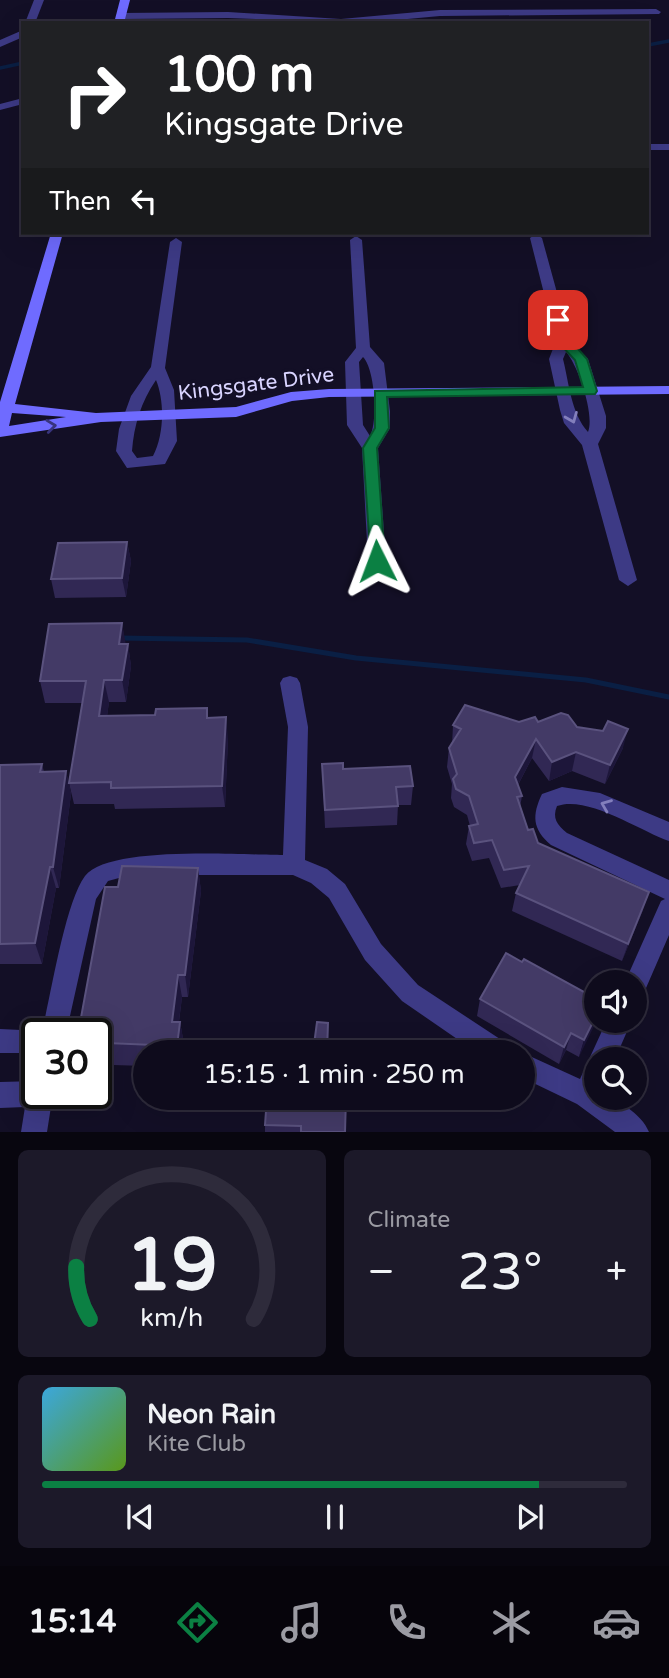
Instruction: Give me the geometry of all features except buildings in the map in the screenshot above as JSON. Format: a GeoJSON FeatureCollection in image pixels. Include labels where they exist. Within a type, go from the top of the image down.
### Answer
{"type":"FeatureCollection","features":[{"type":"Feature","properties":{"kind":"street"},"geometry":{"type":"LineString","coordinates":[[31,21],[39,0]]}},
{"type":"Feature","properties":{"kind":"street"},"geometry":{"type":"LineString","coordinates":[[125,0],[120,19],[228,15],[315,21]]}},
{"type":"Feature","properties":{"kind":"street"},"geometry":{"type":"LineString","coordinates":[[341,21],[440,13],[528,18],[656,12]]}},
{"type":"Feature","properties":{"kind":"street"},"geometry":{"type":"LineString","coordinates":[[0,44],[20,36]]}},
{"type":"Feature","properties":{"kind":"street"},"geometry":{"type":"LineString","coordinates":[[0,107],[21,102]]}},
{"type":"Feature","properties":{"kind":"street"},"geometry":{"type":"LineString","coordinates":[[649,147],[669,147]]}},
{"type":"Feature","properties":{"kind":"street"},"geometry":{"type":"LineString","coordinates":[[0,430],[3,408],[56,235]]}},
{"type":"Feature","properties":{"kind":"street"},"geometry":{"type":"LineString","coordinates":[[536,238],[564,341],[581,359],[591,391],[599,423],[590,443]]}},
{"type":"Feature","properties":{"kind":"street"},"geometry":{"type":"LineString","coordinates":[[356,240],[363,348],[377,363],[380,393],[382,428],[370,448]]}},
{"type":"Feature","properties":{"kind":"street"},"geometry":{"type":"LineString","coordinates":[[158,369],[166,383],[169,441],[164,455],[142,465],[129,461],[124,452],[142,386],[158,369],[176,242]]}},
{"type":"Feature","properties":{"kind":"street"},"geometry":{"type":"LineString","coordinates":[[564,341],[556,359],[572,423],[590,443],[628,580]]}},
{"type":"Feature","properties":{"kind":"street"},"geometry":{"type":"LineString","coordinates":[[363,348],[352,362],[355,425],[370,448],[377,561]]}},
{"type":"Feature","properties":{"kind":"street","name":"Kingsgate Drive"},"geometry":{"type":"LineString","coordinates":[[0,430],[101,417],[236,412],[292,397],[354,393],[669,390]]}},
{"type":"Feature","properties":{"kind":"street","name":"Kingsgate Drive"},"geometry":{"type":"LineString","coordinates":[[3,408],[77,412],[101,417]]}},
{"type":"Feature","properties":{"kind":"street"},"geometry":{"type":"LineString","coordinates":[[290,684],[298,727],[294,865]]}},
{"type":"Feature","properties":{"kind":"street"},"geometry":{"type":"LineString","coordinates":[[669,832],[578,795],[555,796],[549,800],[544,814],[548,830],[559,839],[669,891]]}},
{"type":"Feature","properties":{"kind":"street"},"geometry":{"type":"LineString","coordinates":[[58,1018],[85,899],[92,884],[102,874],[130,865],[294,865],[319,876],[337,891],[373,952],[410,993],[479,1040]]}},
{"type":"Feature","properties":{"kind":"street"},"geometry":{"type":"LineString","coordinates":[[643,970],[669,908]]}},
{"type":"Feature","properties":{"kind":"street"},"geometry":{"type":"LineString","coordinates":[[0,1041],[21,1041]]}},
{"type":"Feature","properties":{"kind":"street"},"geometry":{"type":"LineString","coordinates":[[535,1071],[584,1094]]}},
{"type":"Feature","properties":{"kind":"street"},"geometry":{"type":"LineString","coordinates":[[0,1095],[21,1094]]}},
{"type":"Feature","properties":{"kind":"street"},"geometry":{"type":"LineString","coordinates":[[34,1132],[38,1109]]}},
{"type":"Feature","properties":{"kind":"street"},"geometry":{"type":"LineString","coordinates":[[606,1110],[636,1132]]}},
{"type":"Feature","properties":{"kind":"waterway"},"geometry":{"type":"LineString","coordinates":[[649,45],[669,41]]}},
{"type":"Feature","properties":{"kind":"waterway"},"geometry":{"type":"LineString","coordinates":[[0,68],[21,63]]}},
{"type":"Feature","properties":{"kind":"waterway"},"geometry":{"type":"LineString","coordinates":[[119,638],[247,640],[356,658],[586,680],[669,697]]}},
{"type":"Feature","properties":{"kind":"route"},"geometry":{"type":"LineString","coordinates":[[377,561],[370,448],[382,428],[380,393],[591,391],[581,359],[564,341],[558,320]]}}]}
